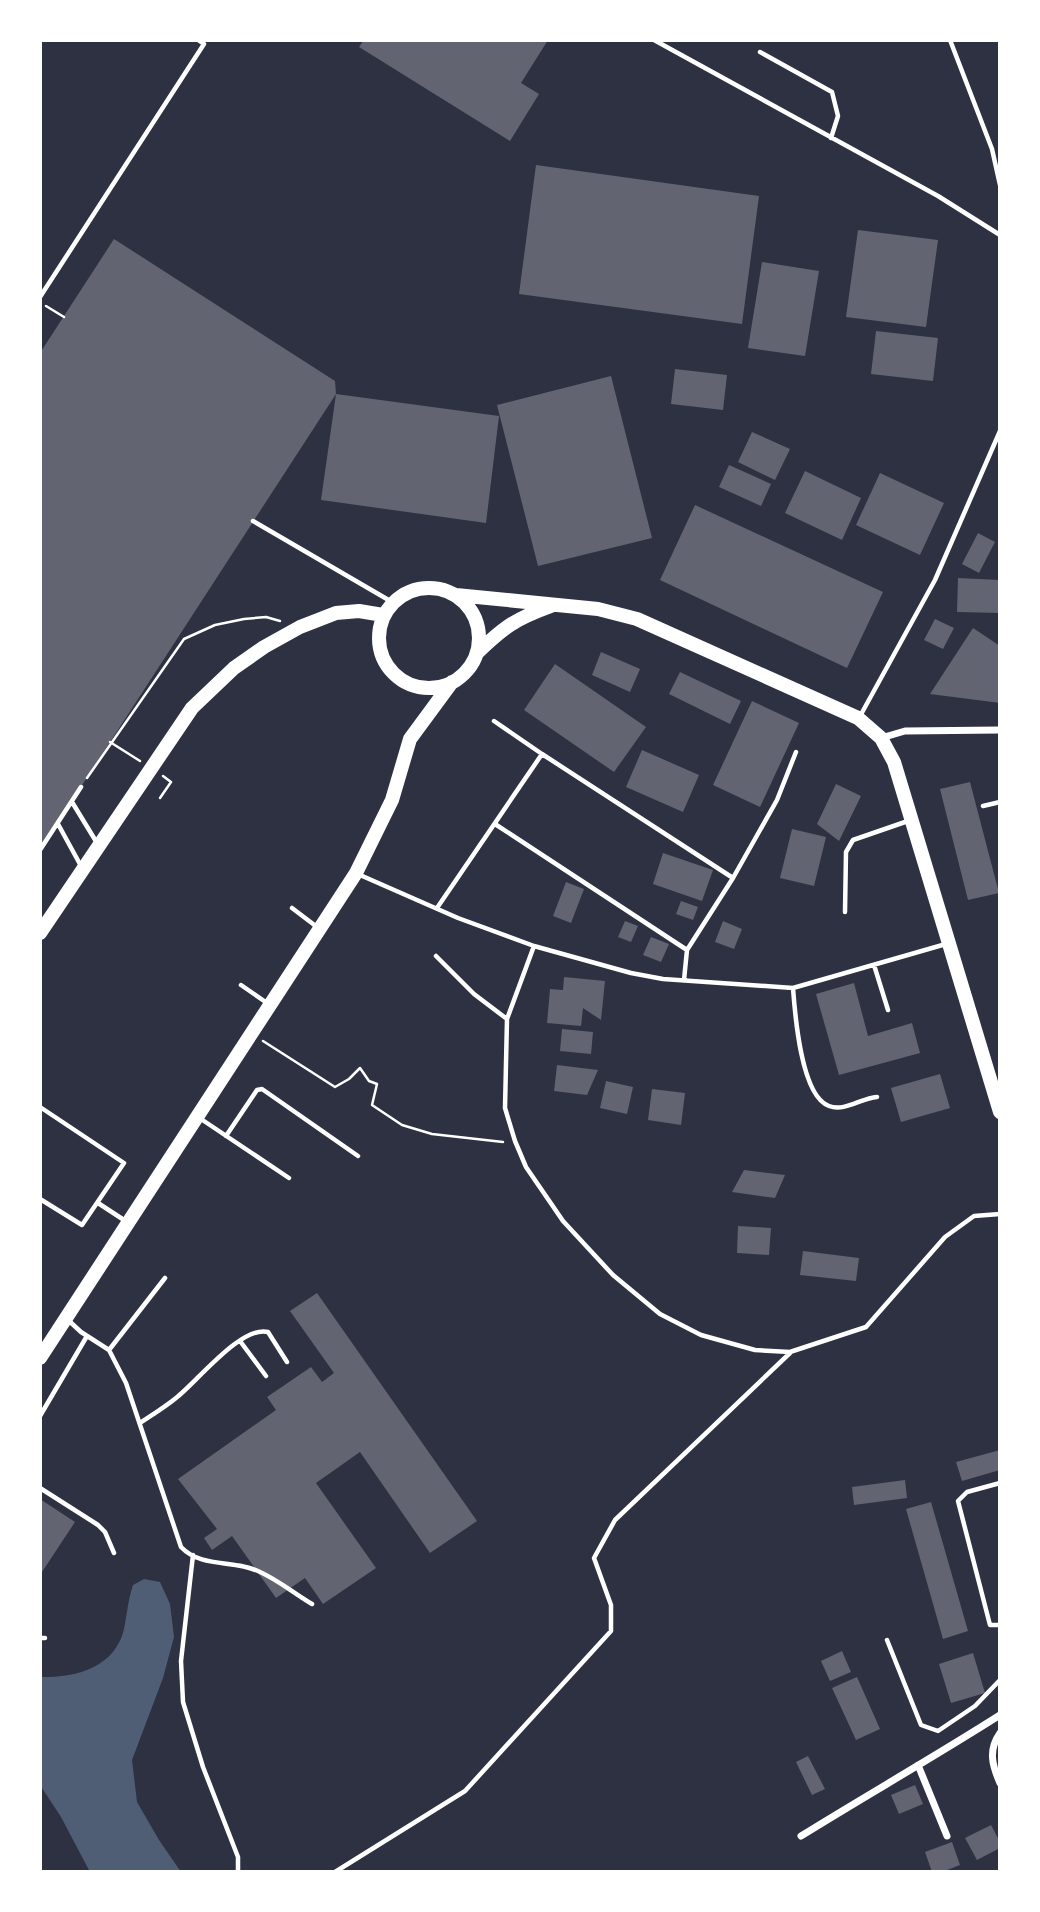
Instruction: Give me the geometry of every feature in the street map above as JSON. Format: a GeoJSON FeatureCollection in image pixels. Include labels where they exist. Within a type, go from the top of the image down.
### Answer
{"type":"FeatureCollection","features":[{"type":"Feature","properties":{"kind":"main road"},"geometry":{"type":"LineString","coordinates":[[555,605],[519,618],[500,631],[477,653],[463,675],[437,687],[406,683],[393,674],[384,661],[379,646],[383,615],[392,602],[406,592],[423,587],[440,588],[456,595],[598,609],[637,619],[859,718],[881,738],[894,762],[1000,1112]]}},
{"type":"Feature","properties":{"kind":"main road"},"geometry":{"type":"LineString","coordinates":[[456,595],[468,606],[476,621],[479,637],[477,653]]}},
{"type":"Feature","properties":{"kind":"main road"},"geometry":{"type":"LineString","coordinates":[[40,933],[192,708],[233,668],[300,626],[336,613],[359,611],[383,615]]}},
{"type":"Feature","properties":{"kind":"main road"},"geometry":{"type":"LineString","coordinates":[[40,1358],[356,873],[392,800],[410,740],[452,682]]}},
{"type":"Feature","properties":{"kind":"street"},"geometry":{"type":"LineString","coordinates":[[881,738],[905,731],[1000,730]]}},
{"type":"Feature","properties":{"kind":"street"},"geometry":{"type":"LineString","coordinates":[[801,1836],[918,1765],[938,1756],[1000,1715]]}},
{"type":"Feature","properties":{"kind":"street"},"geometry":{"type":"LineString","coordinates":[[1000,1733],[991,1745],[993,1768],[1000,1783]]}},
{"type":"Feature","properties":{"kind":"street"},"geometry":{"type":"LineString","coordinates":[[918,1765],[947,1836]]}},
{"type":"Feature","properties":{"kind":"lane"},"geometry":{"type":"LineString","coordinates":[[40,300],[204,44],[198,40]]}},
{"type":"Feature","properties":{"kind":"lane"},"geometry":{"type":"LineString","coordinates":[[654,40],[938,196],[1000,235]]}},
{"type":"Feature","properties":{"kind":"lane"},"geometry":{"type":"LineString","coordinates":[[950,40],[992,149],[1000,185]]}},
{"type":"Feature","properties":{"kind":"lane"},"geometry":{"type":"LineString","coordinates":[[760,52],[832,92],[838,116],[831,138]]}},
{"type":"Feature","properties":{"kind":"lane"},"geometry":{"type":"LineString","coordinates":[[859,718],[935,580],[1000,431]]}},
{"type":"Feature","properties":{"kind":"lane"},"geometry":{"type":"LineString","coordinates":[[253,521],[392,602]]}},
{"type":"Feature","properties":{"kind":"lane"},"geometry":{"type":"LineString","coordinates":[[494,721],[733,878]]}},
{"type":"Feature","properties":{"kind":"lane"},"geometry":{"type":"LineString","coordinates":[[684,980],[687,950],[733,878],[777,800],[796,752]]}},
{"type":"Feature","properties":{"kind":"lane"},"geometry":{"type":"LineString","coordinates":[[437,908],[542,754]]}},
{"type":"Feature","properties":{"kind":"lane"},"geometry":{"type":"LineString","coordinates":[[40,850],[81,787]]}},
{"type":"Feature","properties":{"kind":"lane"},"geometry":{"type":"LineString","coordinates":[[72,802],[99,847]]}},
{"type":"Feature","properties":{"kind":"lane"},"geometry":{"type":"LineString","coordinates":[[983,806],[1000,802]]}},
{"type":"Feature","properties":{"kind":"lane"},"geometry":{"type":"LineString","coordinates":[[845,912],[846,852],[849,844],[853,839],[912,820]]}},
{"type":"Feature","properties":{"kind":"lane"},"geometry":{"type":"LineString","coordinates":[[58,824],[83,870]]}},
{"type":"Feature","properties":{"kind":"lane"},"geometry":{"type":"LineString","coordinates":[[495,824],[687,950]]}},
{"type":"Feature","properties":{"kind":"lane"},"geometry":{"type":"LineString","coordinates":[[356,873],[534,946],[631,973],[663,979],[793,988],[949,943]]}},
{"type":"Feature","properties":{"kind":"lane"},"geometry":{"type":"LineString","coordinates":[[292,908],[321,929]]}},
{"type":"Feature","properties":{"kind":"lane"},"geometry":{"type":"LineString","coordinates":[[534,946],[507,1019],[505,1108],[515,1141],[526,1167],[563,1221],[614,1275],[660,1314],[701,1335],[755,1350],[790,1352],[866,1326],[945,1237],[974,1216],[1000,1214]]}},
{"type":"Feature","properties":{"kind":"lane"},"geometry":{"type":"LineString","coordinates":[[436,956],[474,994],[507,1019]]}},
{"type":"Feature","properties":{"kind":"lane"},"geometry":{"type":"LineString","coordinates":[[874,965],[888,1010]]}},
{"type":"Feature","properties":{"kind":"lane"},"geometry":{"type":"LineString","coordinates":[[241,985],[270,1006]]}},
{"type":"Feature","properties":{"kind":"lane"},"geometry":{"type":"LineString","coordinates":[[793,988],[795,1020],[810,1087],[818,1098],[828,1106],[842,1108],[877,1097]]}},
{"type":"Feature","properties":{"kind":"lane"},"geometry":{"type":"LineString","coordinates":[[226,1136],[260,1089],[358,1156]]}},
{"type":"Feature","properties":{"kind":"lane"},"geometry":{"type":"LineString","coordinates":[[40,1107],[124,1163],[82,1225],[40,1199]]}},
{"type":"Feature","properties":{"kind":"lane"},"geometry":{"type":"LineString","coordinates":[[198,1116],[289,1178]]}},
{"type":"Feature","properties":{"kind":"lane"},"geometry":{"type":"LineString","coordinates":[[98,1203],[127,1223]]}},
{"type":"Feature","properties":{"kind":"lane"},"geometry":{"type":"LineString","coordinates":[[109,1350],[165,1278]]}},
{"type":"Feature","properties":{"kind":"lane"},"geometry":{"type":"LineString","coordinates":[[66,1318],[109,1350],[140,1423],[178,1542],[186,1552],[208,1562],[259,1571],[312,1604]]}},
{"type":"Feature","properties":{"kind":"lane"},"geometry":{"type":"LineString","coordinates":[[140,1423],[177,1398],[219,1357],[255,1333],[268,1332],[287,1362]]}},
{"type":"Feature","properties":{"kind":"lane"},"geometry":{"type":"LineString","coordinates":[[40,1416],[87,1336]]}},
{"type":"Feature","properties":{"kind":"lane"},"geometry":{"type":"LineString","coordinates":[[240,1341],[265,1376]]}},
{"type":"Feature","properties":{"kind":"lane"},"geometry":{"type":"LineString","coordinates":[[335,1872],[465,1791],[611,1631],[611,1605],[594,1558],[615,1520],[790,1352]]}},
{"type":"Feature","properties":{"kind":"lane"},"geometry":{"type":"LineString","coordinates":[[1000,1483],[967,1492],[958,1501],[990,1625],[1000,1625]]}},
{"type":"Feature","properties":{"kind":"lane"},"geometry":{"type":"LineString","coordinates":[[40,1488],[106,1532],[114,1553]]}},
{"type":"Feature","properties":{"kind":"lane"},"geometry":{"type":"LineString","coordinates":[[193,1555],[181,1661],[183,1702],[202,1767],[238,1857],[238,1872]]}},
{"type":"Feature","properties":{"kind":"lane"},"geometry":{"type":"LineString","coordinates":[[887,1640],[922,1725],[938,1731],[975,1706],[1000,1680]]}},
{"type":"Feature","properties":{"kind":"path"},"geometry":{"type":"LineString","coordinates":[[40,300],[64,317]]}},
{"type":"Feature","properties":{"kind":"path"},"geometry":{"type":"LineString","coordinates":[[81,787],[184,639],[215,625],[244,619],[266,617],[300,626]]}},
{"type":"Feature","properties":{"kind":"path"},"geometry":{"type":"LineString","coordinates":[[160,798],[171,782]]}},
{"type":"Feature","properties":{"kind":"path"},"geometry":{"type":"LineString","coordinates":[[251,1034],[335,1087],[349,1079],[360,1068],[369,1081],[377,1084],[372,1105],[401,1125],[432,1134],[500,1142],[515,1141]]}},
{"type":"Feature","properties":{"kind":"water"},"geometry":{"type":"Polygon","coordinates":[[[144,1579],[160,1582],[170,1604],[174,1637],[163,1678],[132,1760],[137,1802],[181,1872],[90,1872],[61,1817],[40,1785],[40,1677],[80,1673],[103,1662],[119,1642],[133,1585],[144,1579]]]}},
{"type":"Feature","properties":{"kind":"building"},"geometry":{"type":"Polygon","coordinates":[[[364,40],[548,40],[521,83],[539,94],[510,141],[359,47],[364,40]]]}},
{"type":"Feature","properties":{"kind":"building"},"geometry":{"type":"Polygon","coordinates":[[[536,165],[759,196],[742,324],[519,294],[536,165]]]}},
{"type":"Feature","properties":{"kind":"building"},"geometry":{"type":"Polygon","coordinates":[[[858,230],[938,240],[926,327],[846,317],[858,230]]]}},
{"type":"Feature","properties":{"kind":"building"},"geometry":{"type":"Polygon","coordinates":[[[114,239],[335,381],[336,394],[40,850],[40,353],[114,239]]]}},
{"type":"Feature","properties":{"kind":"building"},"geometry":{"type":"Polygon","coordinates":[[[762,262],[819,271],[805,356],[748,348],[762,262]]]}},
{"type":"Feature","properties":{"kind":"building"},"geometry":{"type":"Polygon","coordinates":[[[876,331],[938,338],[933,381],[871,374],[876,331]]]}},
{"type":"Feature","properties":{"kind":"building"},"geometry":{"type":"Polygon","coordinates":[[[675,369],[727,375],[723,410],[671,404],[675,369]]]}},
{"type":"Feature","properties":{"kind":"building"},"geometry":{"type":"Polygon","coordinates":[[[611,376],[652,538],[538,566],[497,405],[611,376]]]}},
{"type":"Feature","properties":{"kind":"building"},"geometry":{"type":"Polygon","coordinates":[[[336,394],[499,416],[486,523],[321,500],[336,394]]]}},
{"type":"Feature","properties":{"kind":"building"},"geometry":{"type":"Polygon","coordinates":[[[752,432],[790,449],[775,480],[738,462],[752,432]]]}},
{"type":"Feature","properties":{"kind":"building"},"geometry":{"type":"Polygon","coordinates":[[[729,465],[771,484],[761,506],[719,487],[729,465]]]}},
{"type":"Feature","properties":{"kind":"building"},"geometry":{"type":"Polygon","coordinates":[[[805,471],[861,498],[842,540],[785,513],[805,471]]]}},
{"type":"Feature","properties":{"kind":"building"},"geometry":{"type":"Polygon","coordinates":[[[880,473],[944,503],[920,555],[856,525],[880,473]]]}},
{"type":"Feature","properties":{"kind":"building"},"geometry":{"type":"Polygon","coordinates":[[[695,505],[883,592],[847,668],[660,580],[695,505]]]}},
{"type":"Feature","properties":{"kind":"building"},"geometry":{"type":"Polygon","coordinates":[[[978,533],[995,542],[979,573],[962,564],[978,533]]]}},
{"type":"Feature","properties":{"kind":"building"},"geometry":{"type":"Polygon","coordinates":[[[958,578],[1000,580],[1000,613],[957,612],[958,578]]]}},
{"type":"Feature","properties":{"kind":"building"},"geometry":{"type":"Polygon","coordinates":[[[935,619],[954,628],[943,649],[924,640],[935,619]]]}},
{"type":"Feature","properties":{"kind":"building"},"geometry":{"type":"Polygon","coordinates":[[[973,628],[1000,646],[1000,703],[930,694],[973,628]]]}},
{"type":"Feature","properties":{"kind":"building"},"geometry":{"type":"Polygon","coordinates":[[[601,652],[640,669],[630,692],[592,675],[601,652]]]}},
{"type":"Feature","properties":{"kind":"building"},"geometry":{"type":"Polygon","coordinates":[[[555,664],[646,727],[614,772],[524,710],[555,664]]]}},
{"type":"Feature","properties":{"kind":"building"},"geometry":{"type":"Polygon","coordinates":[[[680,672],[741,701],[730,724],[669,694],[680,672]]]}},
{"type":"Feature","properties":{"kind":"building"},"geometry":{"type":"Polygon","coordinates":[[[752,701],[799,723],[760,807],[713,785],[752,701]]]}},
{"type":"Feature","properties":{"kind":"building"},"geometry":{"type":"Polygon","coordinates":[[[642,750],[699,775],[683,812],[626,787],[642,750]]]}},
{"type":"Feature","properties":{"kind":"building"},"geometry":{"type":"Polygon","coordinates":[[[970,782],[999,893],[968,900],[940,789],[970,782]]]}},
{"type":"Feature","properties":{"kind":"building"},"geometry":{"type":"Polygon","coordinates":[[[836,784],[861,796],[839,841],[817,824],[836,784]]]}},
{"type":"Feature","properties":{"kind":"building"},"geometry":{"type":"Polygon","coordinates":[[[792,829],[826,837],[814,886],[780,878],[792,829]]]}},
{"type":"Feature","properties":{"kind":"building"},"geometry":{"type":"Polygon","coordinates":[[[663,853],[713,870],[702,901],[653,884],[663,853]]]}},
{"type":"Feature","properties":{"kind":"building"},"geometry":{"type":"Polygon","coordinates":[[[566,882],[584,889],[571,923],[553,916],[566,882]]]}},
{"type":"Feature","properties":{"kind":"building"},"geometry":{"type":"Polygon","coordinates":[[[681,901],[698,907],[693,920],[676,914],[681,901]]]}},
{"type":"Feature","properties":{"kind":"building"},"geometry":{"type":"Polygon","coordinates":[[[625,921],[638,926],[631,942],[618,937],[625,921]]]}},
{"type":"Feature","properties":{"kind":"building"},"geometry":{"type":"Polygon","coordinates":[[[723,921],[742,929],[734,949],[715,942],[723,921]]]}},
{"type":"Feature","properties":{"kind":"building"},"geometry":{"type":"Polygon","coordinates":[[[651,937],[669,944],[661,962],[643,955],[651,937]]]}},
{"type":"Feature","properties":{"kind":"building"},"geometry":{"type":"Polygon","coordinates":[[[564,977],[605,981],[601,1020],[583,1008],[581,1026],[547,1023],[550,989],[563,990],[564,977]]]}},
{"type":"Feature","properties":{"kind":"building"},"geometry":{"type":"Polygon","coordinates":[[[854,983],[868,1036],[912,1023],[920,1053],[839,1075],[816,994],[854,983]]]}},
{"type":"Feature","properties":{"kind":"building"},"geometry":{"type":"Polygon","coordinates":[[[562,1029],[593,1032],[591,1054],[560,1051],[562,1029]]]}},
{"type":"Feature","properties":{"kind":"building"},"geometry":{"type":"Polygon","coordinates":[[[557,1065],[598,1070],[587,1095],[554,1091],[557,1065]]]}},
{"type":"Feature","properties":{"kind":"building"},"geometry":{"type":"Polygon","coordinates":[[[940,1074],[950,1108],[901,1122],[891,1088],[940,1074]]]}},
{"type":"Feature","properties":{"kind":"building"},"geometry":{"type":"Polygon","coordinates":[[[606,1081],[633,1087],[627,1114],[600,1108],[606,1081]]]}},
{"type":"Feature","properties":{"kind":"building"},"geometry":{"type":"Polygon","coordinates":[[[652,1089],[685,1093],[681,1125],[648,1120],[652,1089]]]}},
{"type":"Feature","properties":{"kind":"building"},"geometry":{"type":"Polygon","coordinates":[[[744,1170],[785,1175],[775,1198],[732,1192],[744,1170]]]}},
{"type":"Feature","properties":{"kind":"building"},"geometry":{"type":"Polygon","coordinates":[[[738,1226],[771,1228],[769,1255],[737,1253],[738,1226]]]}},
{"type":"Feature","properties":{"kind":"building"},"geometry":{"type":"Polygon","coordinates":[[[803,1251],[859,1258],[856,1281],[800,1275],[803,1251]]]}},
{"type":"Feature","properties":{"kind":"building"},"geometry":{"type":"Polygon","coordinates":[[[317,1293],[477,1521],[430,1553],[360,1452],[316,1483],[376,1568],[323,1604],[305,1578],[276,1598],[232,1536],[212,1550],[204,1538],[217,1529],[178,1479],[276,1410],[267,1397],[311,1367],[322,1382],[334,1373],[290,1311],[317,1293]]]}},
{"type":"Feature","properties":{"kind":"building"},"geometry":{"type":"Polygon","coordinates":[[[1000,1450],[1000,1470],[962,1481],[956,1462],[1000,1450]]]}},
{"type":"Feature","properties":{"kind":"building"},"geometry":{"type":"Polygon","coordinates":[[[905,1480],[907,1498],[854,1505],[852,1487],[905,1480]]]}},
{"type":"Feature","properties":{"kind":"building"},"geometry":{"type":"Polygon","coordinates":[[[40,1499],[75,1522],[40,1575],[40,1499]]]}},
{"type":"Feature","properties":{"kind":"building"},"geometry":{"type":"Polygon","coordinates":[[[931,1502],[968,1631],[943,1639],[906,1509],[931,1502]]]}},
{"type":"Feature","properties":{"kind":"building"},"geometry":{"type":"Polygon","coordinates":[[[842,1651],[851,1672],[830,1681],[821,1661],[842,1651]]]}},
{"type":"Feature","properties":{"kind":"building"},"geometry":{"type":"Polygon","coordinates":[[[973,1653],[985,1693],[951,1703],[939,1664],[973,1653]]]}},
{"type":"Feature","properties":{"kind":"building"},"geometry":{"type":"Polygon","coordinates":[[[857,1677],[880,1729],[856,1740],[832,1688],[857,1677]]]}},
{"type":"Feature","properties":{"kind":"building"},"geometry":{"type":"Polygon","coordinates":[[[808,1756],[825,1789],[812,1795],[796,1762],[808,1756]]]}},
{"type":"Feature","properties":{"kind":"building"},"geometry":{"type":"Polygon","coordinates":[[[915,1785],[923,1804],[899,1814],[891,1795],[915,1785]]]}},
{"type":"Feature","properties":{"kind":"building"},"geometry":{"type":"Polygon","coordinates":[[[991,1825],[1000,1842],[1000,1848],[977,1860],[965,1838],[991,1825]]]}},
{"type":"Feature","properties":{"kind":"building"},"geometry":{"type":"Polygon","coordinates":[[[952,1842],[960,1865],[942,1872],[932,1872],[925,1852],[952,1842]]]}}]}
